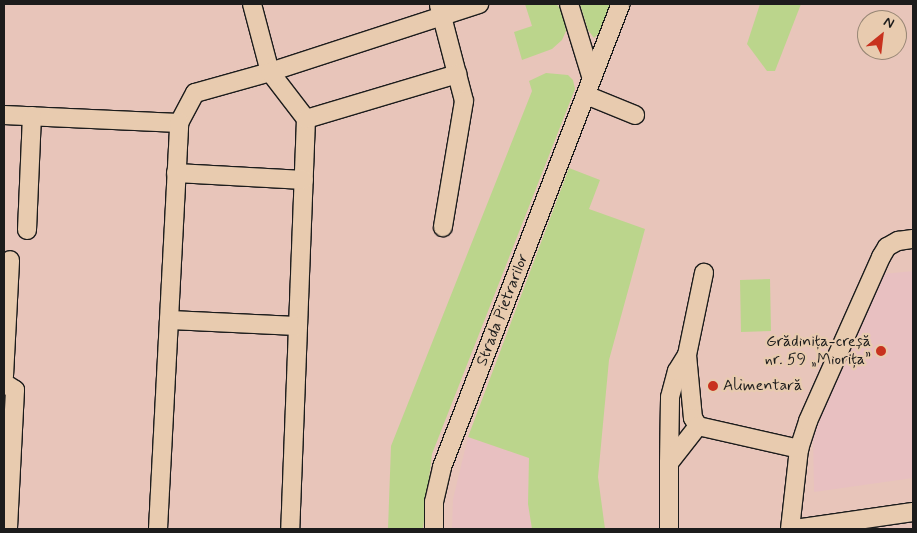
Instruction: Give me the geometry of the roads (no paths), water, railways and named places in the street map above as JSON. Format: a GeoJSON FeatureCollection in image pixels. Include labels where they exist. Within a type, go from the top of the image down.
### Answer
{"type":"FeatureCollection","features":[{"type":"Feature","properties":{"kind":"street"},"geometry":{"type":"LineString","coordinates":[[252,4],[270,72],[306,119],[290,529]]}},
{"type":"Feature","properties":{"kind":"street"},"geometry":{"type":"LineString","coordinates":[[158,529],[179,123],[195,93],[270,72],[441,9],[479,4]]}},
{"type":"Feature","properties":{"kind":"street"},"geometry":{"type":"LineString","coordinates":[[569,4],[589,87],[635,115]]}},
{"type":"Feature","properties":{"kind":"street","name":"Strada Pietrarilor"},"geometry":{"type":"LineString","coordinates":[[434,529],[434,502],[442,467],[621,4]]}},
{"type":"Feature","properties":{"kind":"street"},"geometry":{"type":"LineString","coordinates":[[441,9],[464,100],[443,227]]}},
{"type":"Feature","properties":{"kind":"street"},"geometry":{"type":"LineString","coordinates":[[306,119],[457,74]]}},
{"type":"Feature","properties":{"kind":"street"},"geometry":{"type":"LineString","coordinates":[[4,115],[179,123]]}},
{"type":"Feature","properties":{"kind":"street"},"geometry":{"type":"LineString","coordinates":[[27,230],[32,116]]}},
{"type":"Feature","properties":{"kind":"street"},"geometry":{"type":"LineString","coordinates":[[176,173],[304,180]]}},
{"type":"Feature","properties":{"kind":"street"},"geometry":{"type":"LineString","coordinates":[[790,529],[799,449],[881,257],[887,248],[898,241],[913,238]]}},
{"type":"Feature","properties":{"kind":"street"},"geometry":{"type":"LineString","coordinates":[[4,376],[10,260]]}},
{"type":"Feature","properties":{"kind":"street"},"geometry":{"type":"LineString","coordinates":[[698,426],[694,418],[687,355],[704,273]]}},
{"type":"Feature","properties":{"kind":"street"},"geometry":{"type":"LineString","coordinates":[[169,320],[298,326]]}},
{"type":"Feature","properties":{"kind":"street"},"geometry":{"type":"LineString","coordinates":[[669,529],[670,397],[677,371],[687,355]]}},
{"type":"Feature","properties":{"kind":"street"},"geometry":{"type":"LineString","coordinates":[[4,383],[15,390],[8,529]]}},
{"type":"Feature","properties":{"kind":"street"},"geometry":{"type":"LineString","coordinates":[[698,426],[799,449]]}},
{"type":"Feature","properties":{"kind":"street"},"geometry":{"type":"LineString","coordinates":[[669,463],[698,426]]}},
{"type":"Feature","properties":{"kind":"street"},"geometry":{"type":"LineString","coordinates":[[795,529],[913,512]]}},
{"type":"Feature","properties":{"kind":"place","name":"Grădinița-creșă nr. 59 „Miorița”"},"geometry":{"type":"Point","coordinates":[881,351]}},
{"type":"Feature","properties":{"kind":"place","name":"Alimentară"},"geometry":{"type":"Point","coordinates":[713,386]}}]}
